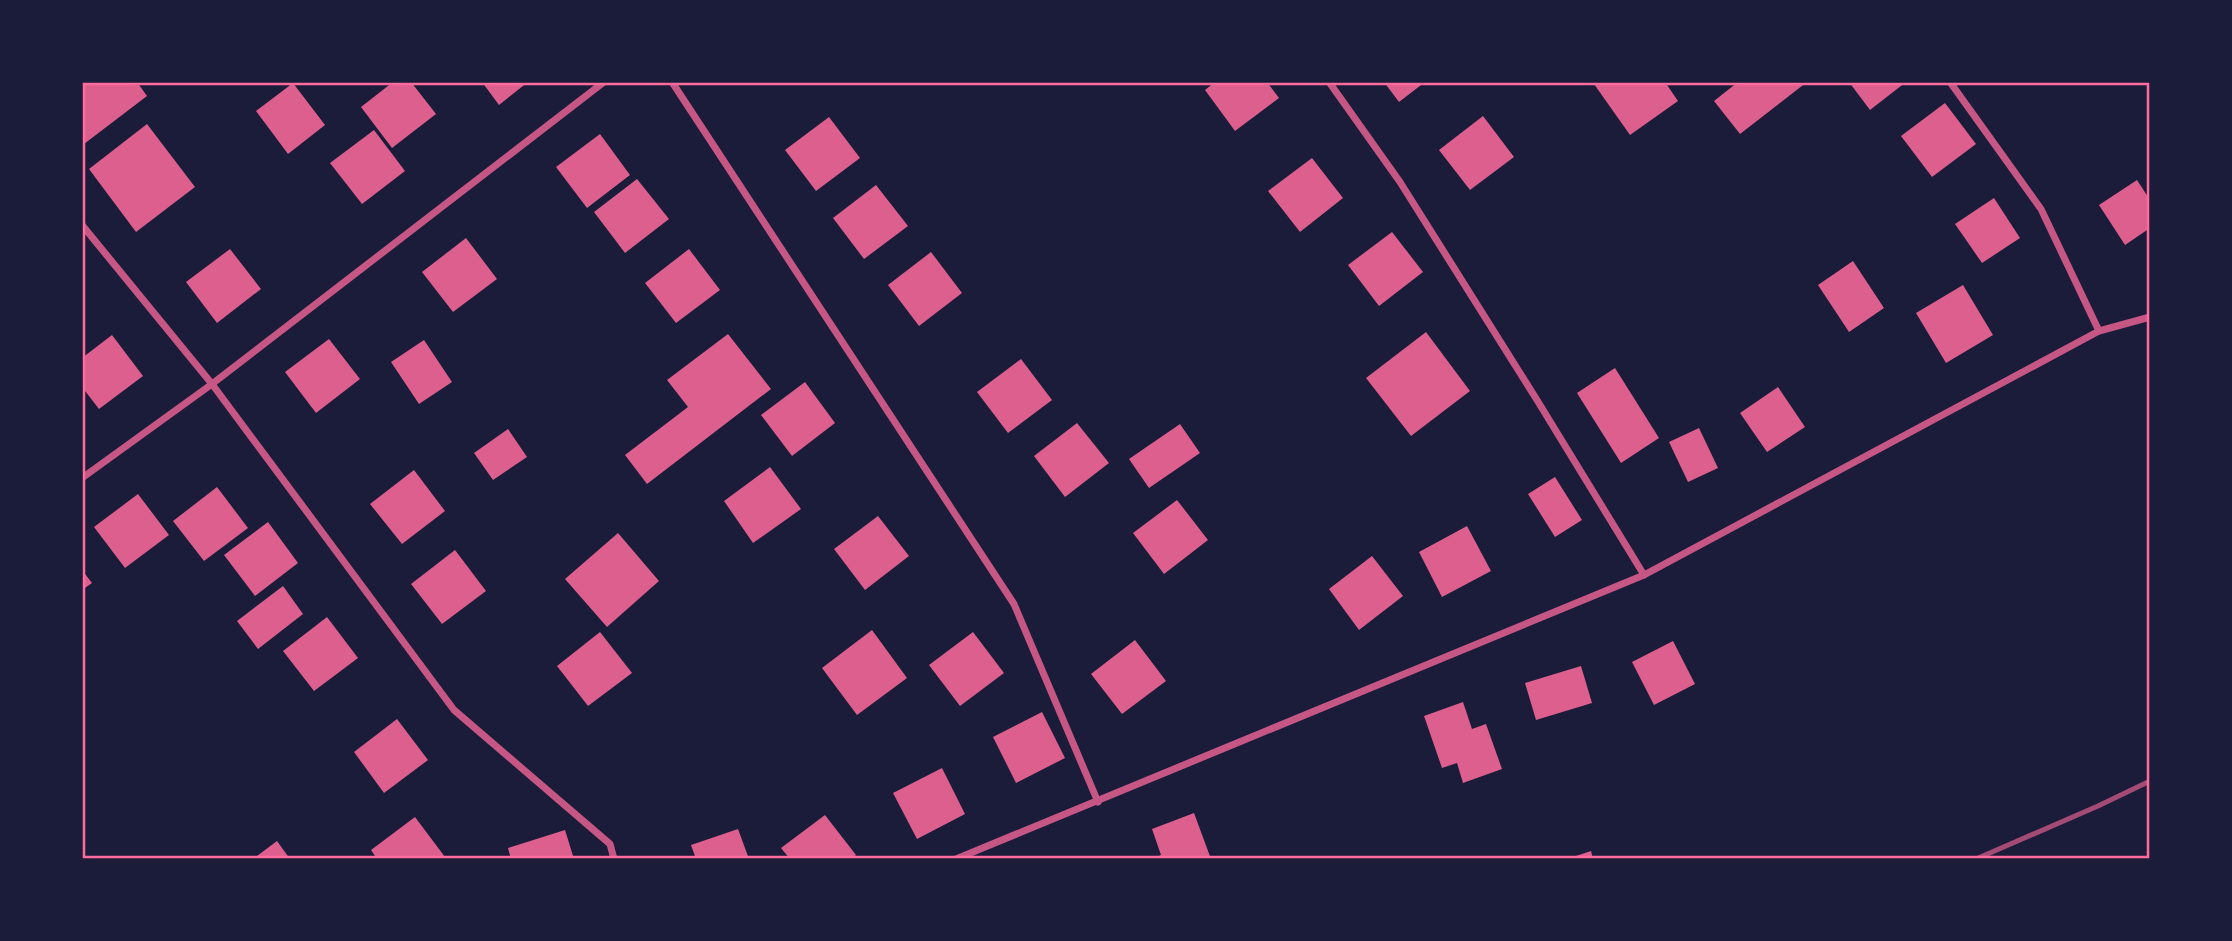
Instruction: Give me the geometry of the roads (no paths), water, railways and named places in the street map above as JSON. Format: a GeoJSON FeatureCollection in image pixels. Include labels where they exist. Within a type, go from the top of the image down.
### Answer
{"type":"FeatureCollection","features":[{"type":"Feature","properties":{"kind":"street"},"geometry":{"type":"LineString","coordinates":[[82,478],[212,383],[604,82]]}},
{"type":"Feature","properties":{"kind":"street"},"geometry":{"type":"LineString","coordinates":[[672,82],[1014,604],[1098,802]]}},
{"type":"Feature","properties":{"kind":"street"},"geometry":{"type":"LineString","coordinates":[[1329,82],[1400,182],[1644,575]]}},
{"type":"Feature","properties":{"kind":"street"},"geometry":{"type":"LineString","coordinates":[[1950,82],[2042,209],[2099,331]]}},
{"type":"Feature","properties":{"kind":"street"},"geometry":{"type":"LineString","coordinates":[[82,225],[212,383],[454,710],[610,844],[614,859]]}},
{"type":"Feature","properties":{"kind":"street"},"geometry":{"type":"LineString","coordinates":[[956,859],[1644,575],[2099,331],[2150,317]]}},
{"type":"Feature","properties":{"kind":"railway"},"geometry":{"type":"LineString","coordinates":[[1976,859],[2150,781]]}}]}
